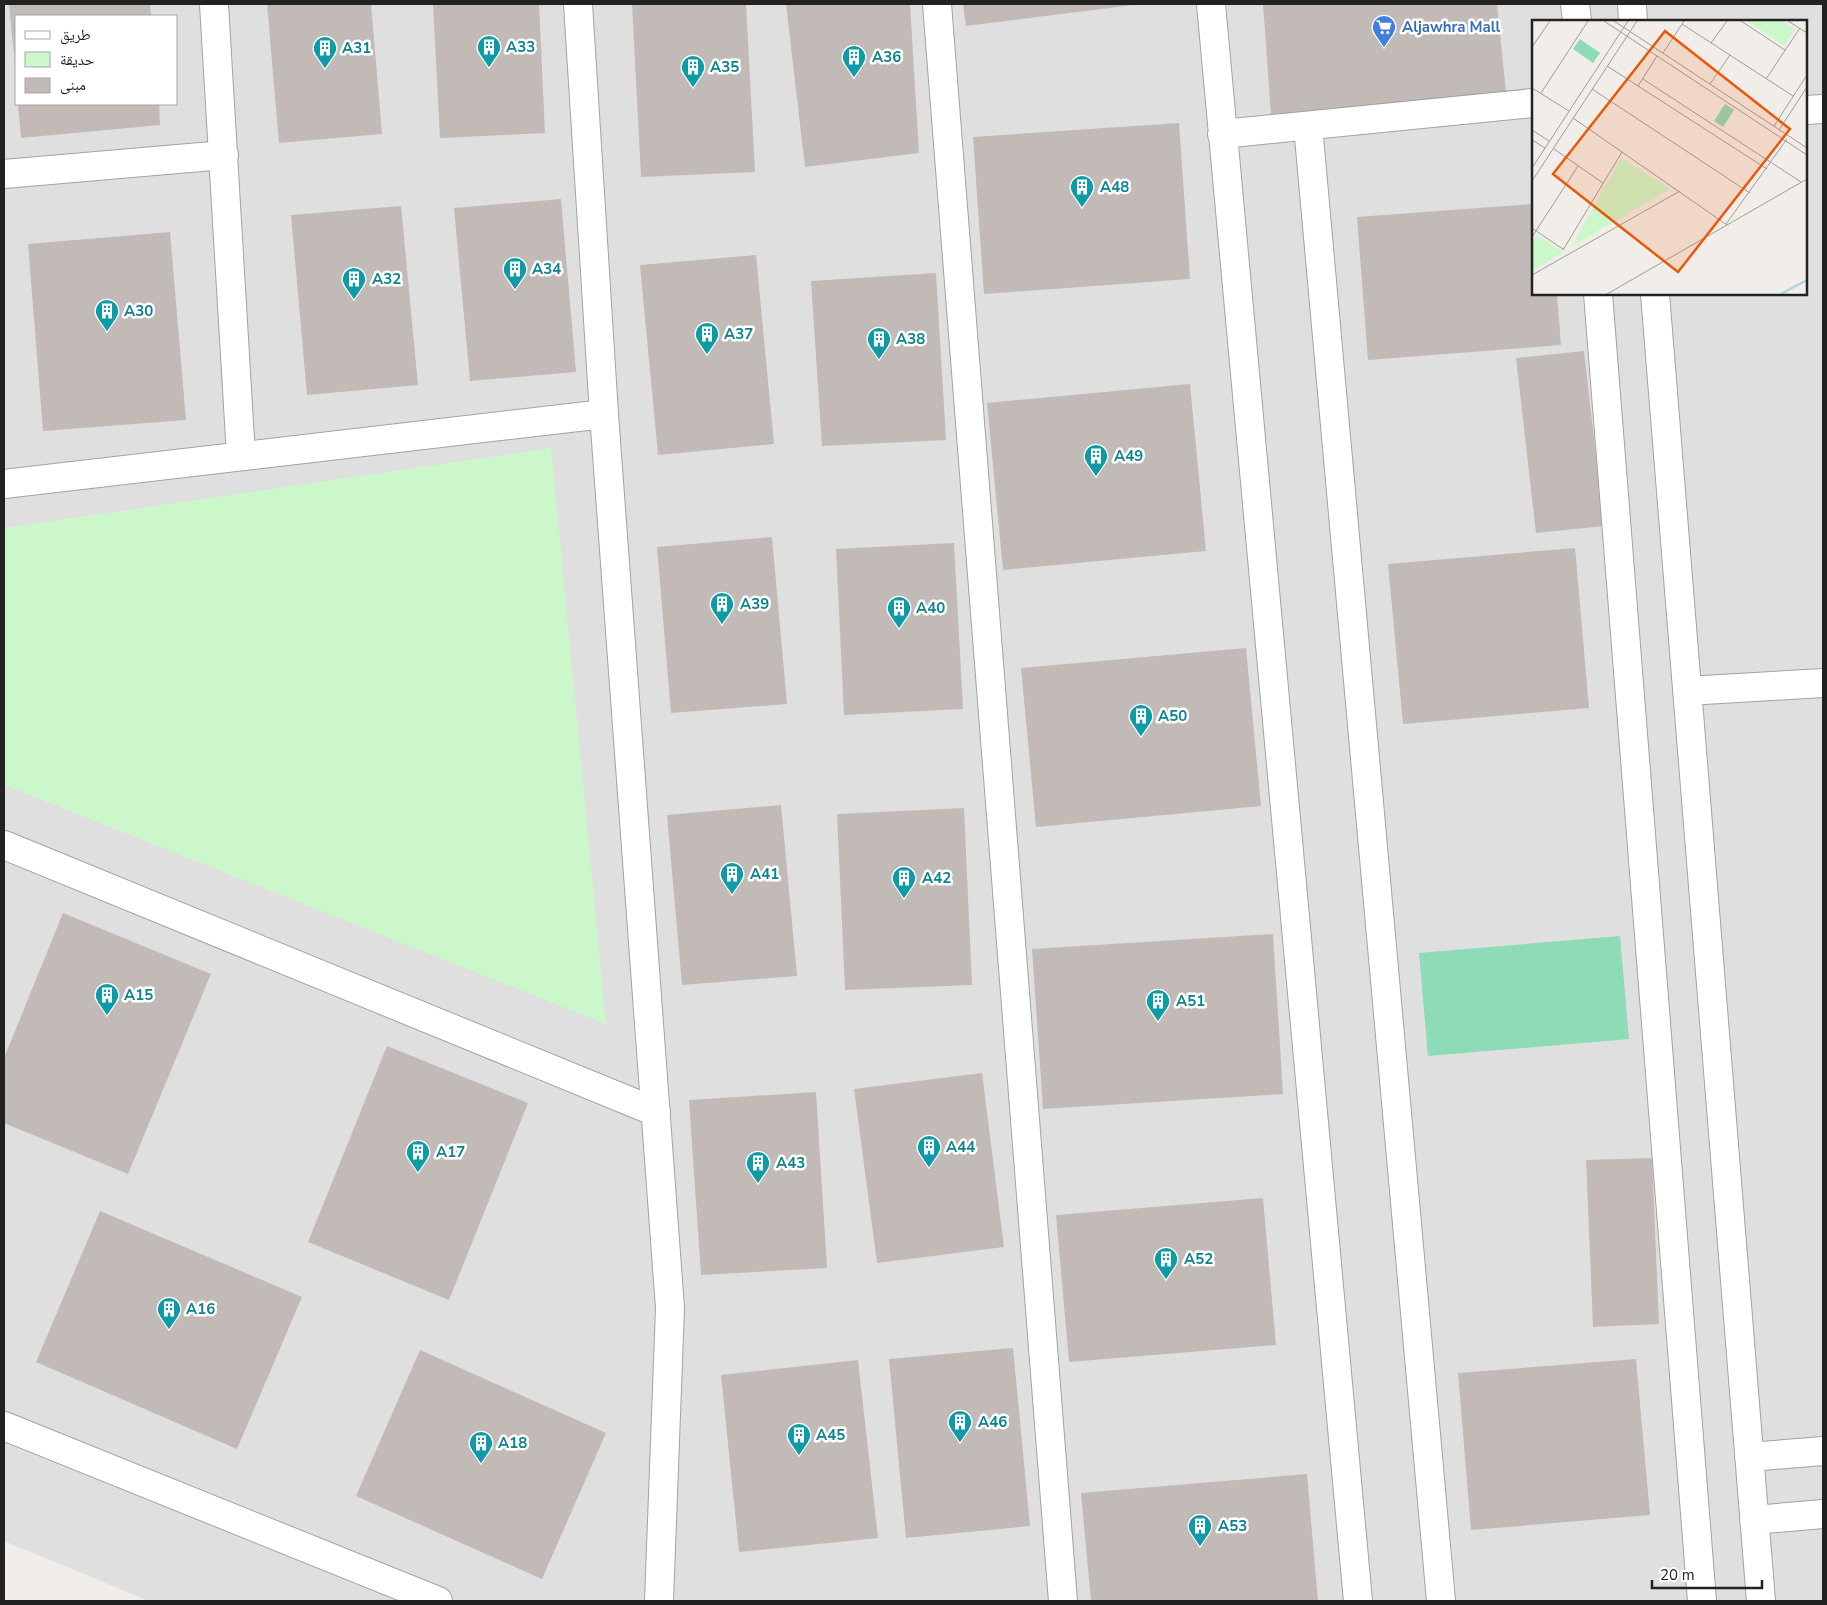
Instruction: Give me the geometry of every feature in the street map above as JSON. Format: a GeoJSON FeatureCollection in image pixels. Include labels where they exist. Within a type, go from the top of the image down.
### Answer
{"type":"FeatureCollection","features":[{"type":"Feature","properties":{"kind":"street"},"geometry":{"type":"LineString","coordinates":[[214,4],[241,456]]}},
{"type":"Feature","properties":{"kind":"street"},"geometry":{"type":"LineString","coordinates":[[578,4],[604,414],[670,1308],[659,1601]]}},
{"type":"Feature","properties":{"kind":"street"},"geometry":{"type":"LineString","coordinates":[[937,4],[1063,1601]]}},
{"type":"Feature","properties":{"kind":"street"},"geometry":{"type":"LineString","coordinates":[[1211,4],[1358,1601]]}},
{"type":"Feature","properties":{"kind":"street"},"geometry":{"type":"LineString","coordinates":[[1575,4],[1576,20]]}},
{"type":"Feature","properties":{"kind":"street"},"geometry":{"type":"LineString","coordinates":[[1632,4],[1633,20]]}},
{"type":"Feature","properties":{"kind":"street"},"geometry":{"type":"LineString","coordinates":[[1222,134],[1532,103]]}},
{"type":"Feature","properties":{"kind":"street"},"geometry":{"type":"LineString","coordinates":[[1807,110],[1823,109]]}},
{"type":"Feature","properties":{"kind":"street"},"geometry":{"type":"LineString","coordinates":[[1308,126],[1441,1601]]}},
{"type":"Feature","properties":{"kind":"street"},"geometry":{"type":"LineString","coordinates":[[4,174],[224,155]]}},
{"type":"Feature","properties":{"kind":"street"},"geometry":{"type":"LineString","coordinates":[[1598,295],[1702,1601]]}},
{"type":"Feature","properties":{"kind":"street"},"geometry":{"type":"LineString","coordinates":[[1655,295],[1761,1601]]}},
{"type":"Feature","properties":{"kind":"street"},"geometry":{"type":"LineString","coordinates":[[4,484],[604,414]]}},
{"type":"Feature","properties":{"kind":"street"},"geometry":{"type":"LineString","coordinates":[[1688,692],[1823,683]]}},
{"type":"Feature","properties":{"kind":"street"},"geometry":{"type":"LineString","coordinates":[[4,845],[656,1112]]}},
{"type":"Feature","properties":{"kind":"street"},"geometry":{"type":"LineString","coordinates":[[4,1426],[438,1601]]}},
{"type":"Feature","properties":{"kind":"street"},"geometry":{"type":"LineString","coordinates":[[1749,1457],[1823,1451]]}},
{"type":"Feature","properties":{"kind":"street"},"geometry":{"type":"LineString","coordinates":[[1754,1520],[1823,1514]]}},
{"type":"Feature","properties":{"kind":"shaded area"},"geometry":{"type":"Polygon","coordinates":[[[4,4],[1823,4],[1823,1601],[149,1601],[4,1541],[4,4]]]}},
{"type":"Feature","properties":{"kind":"green space"},"geometry":{"type":"Polygon","coordinates":[[[551,448],[606,1024],[4,785],[4,528],[551,448]]]}},
{"type":"Feature","properties":{"kind":"green space"},"geometry":{"type":"Polygon","coordinates":[[[1620,936],[1629,1039],[1428,1056],[1419,953],[1620,936]]]}},
{"type":"Feature","properties":{"kind":"building"},"geometry":{"type":"Polygon","coordinates":[[[9,4],[150,4],[151,15],[15,15],[15,65],[9,4]]]}},
{"type":"Feature","properties":{"kind":"building","name":"A31"},"geometry":{"type":"Polygon","coordinates":[[[267,4],[371,4],[382,134],[279,143],[267,4]]]}},
{"type":"Feature","properties":{"kind":"building","name":"A33"},"geometry":{"type":"Polygon","coordinates":[[[433,4],[539,4],[545,133],[440,138],[433,4]]]}},
{"type":"Feature","properties":{"kind":"building","name":"A35"},"geometry":{"type":"Polygon","coordinates":[[[632,4],[746,4],[755,172],[641,177],[632,4]]]}},
{"type":"Feature","properties":{"kind":"building","name":"A36"},"geometry":{"type":"Polygon","coordinates":[[[786,4],[910,4],[919,153],[805,167],[786,4]]]}},
{"type":"Feature","properties":{"kind":"building"},"geometry":{"type":"Polygon","coordinates":[[[963,4],[1133,4],[1133,5],[966,26],[963,4]]]}},
{"type":"Feature","properties":{"kind":"building","name":"Aljawhra Mall"},"geometry":{"type":"Polygon","coordinates":[[[1263,4],[1497,4],[1506,92],[1271,115],[1263,4]]]}},
{"type":"Feature","properties":{"kind":"building"},"geometry":{"type":"Polygon","coordinates":[[[18,105],[159,105],[160,125],[21,138],[18,105]]]}},
{"type":"Feature","properties":{"kind":"building","name":"A48"},"geometry":{"type":"Polygon","coordinates":[[[1179,123],[1190,279],[984,294],[973,137],[1179,123]]]}},
{"type":"Feature","properties":{"kind":"building","name":"A34"},"geometry":{"type":"Polygon","coordinates":[[[561,199],[576,372],[470,381],[454,208],[561,199]]]}},
{"type":"Feature","properties":{"kind":"building"},"geometry":{"type":"Polygon","coordinates":[[[1532,204],[1532,295],[1557,295],[1561,345],[1368,360],[1357,217],[1532,204]]]}},
{"type":"Feature","properties":{"kind":"building","name":"A32"},"geometry":{"type":"Polygon","coordinates":[[[401,206],[418,385],[307,395],[291,215],[401,206]]]}},
{"type":"Feature","properties":{"kind":"building","name":"A30"},"geometry":{"type":"Polygon","coordinates":[[[170,232],[186,420],[43,431],[28,244],[170,232]]]}},
{"type":"Feature","properties":{"kind":"building","name":"A37"},"geometry":{"type":"Polygon","coordinates":[[[756,255],[774,444],[658,455],[640,265],[756,255]]]}},
{"type":"Feature","properties":{"kind":"building","name":"A38"},"geometry":{"type":"Polygon","coordinates":[[[936,273],[946,440],[822,446],[811,281],[936,273]]]}},
{"type":"Feature","properties":{"kind":"building"},"geometry":{"type":"Polygon","coordinates":[[[1584,351],[1604,526],[1536,533],[1516,358],[1584,351]]]}},
{"type":"Feature","properties":{"kind":"building","name":"A49"},"geometry":{"type":"Polygon","coordinates":[[[1190,384],[1206,551],[1003,570],[987,403],[1190,384]]]}},
{"type":"Feature","properties":{"kind":"building","name":"A39"},"geometry":{"type":"Polygon","coordinates":[[[772,537],[787,704],[671,713],[657,547],[772,537]]]}},
{"type":"Feature","properties":{"kind":"building","name":"A40"},"geometry":{"type":"Polygon","coordinates":[[[954,543],[963,709],[844,715],[836,549],[954,543]]]}},
{"type":"Feature","properties":{"kind":"building"},"geometry":{"type":"Polygon","coordinates":[[[1575,548],[1589,708],[1403,724],[1388,564],[1575,548]]]}},
{"type":"Feature","properties":{"kind":"building","name":"A50"},"geometry":{"type":"Polygon","coordinates":[[[1246,648],[1261,806],[1036,827],[1021,668],[1246,648]]]}},
{"type":"Feature","properties":{"kind":"building","name":"A41"},"geometry":{"type":"Polygon","coordinates":[[[781,805],[797,976],[682,985],[667,815],[781,805]]]}},
{"type":"Feature","properties":{"kind":"building","name":"A42"},"geometry":{"type":"Polygon","coordinates":[[[964,808],[972,985],[845,990],[837,814],[964,808]]]}},
{"type":"Feature","properties":{"kind":"building","name":"A15"},"geometry":{"type":"Polygon","coordinates":[[[63,913],[211,974],[128,1174],[4,1123],[4,1058],[63,913]]]}},
{"type":"Feature","properties":{"kind":"building","name":"A51"},"geometry":{"type":"Polygon","coordinates":[[[1273,934],[1283,1094],[1043,1109],[1032,949],[1273,934]]]}},
{"type":"Feature","properties":{"kind":"building","name":"A17"},"geometry":{"type":"Polygon","coordinates":[[[387,1046],[528,1103],[449,1300],[308,1242],[387,1046]]]}},
{"type":"Feature","properties":{"kind":"building","name":"A44"},"geometry":{"type":"Polygon","coordinates":[[[982,1073],[1004,1247],[877,1263],[854,1089],[982,1073]]]}},
{"type":"Feature","properties":{"kind":"building","name":"A43"},"geometry":{"type":"Polygon","coordinates":[[[816,1092],[827,1268],[701,1275],[689,1100],[816,1092]]]}},
{"type":"Feature","properties":{"kind":"building"},"geometry":{"type":"Polygon","coordinates":[[[1652,1158],[1659,1324],[1593,1327],[1586,1160],[1652,1158]]]}},
{"type":"Feature","properties":{"kind":"building","name":"A52"},"geometry":{"type":"Polygon","coordinates":[[[1263,1198],[1276,1345],[1069,1362],[1056,1215],[1263,1198]]]}},
{"type":"Feature","properties":{"kind":"building","name":"A16"},"geometry":{"type":"Polygon","coordinates":[[[100,1211],[302,1297],[237,1449],[36,1362],[100,1211]]]}},
{"type":"Feature","properties":{"kind":"building","name":"A46"},"geometry":{"type":"Polygon","coordinates":[[[1013,1348],[1030,1526],[906,1538],[889,1359],[1013,1348]]]}},
{"type":"Feature","properties":{"kind":"building","name":"A18"},"geometry":{"type":"Polygon","coordinates":[[[420,1350],[606,1433],[542,1579],[356,1496],[420,1350]]]}},
{"type":"Feature","properties":{"kind":"building"},"geometry":{"type":"Polygon","coordinates":[[[1636,1359],[1650,1515],[1471,1530],[1458,1373],[1636,1359]]]}},
{"type":"Feature","properties":{"kind":"building","name":"A45"},"geometry":{"type":"Polygon","coordinates":[[[858,1360],[878,1538],[739,1552],[721,1375],[858,1360]]]}},
{"type":"Feature","properties":{"kind":"building","name":"A53"},"geometry":{"type":"Polygon","coordinates":[[[1307,1474],[1318,1601],[1091,1601],[1081,1493],[1307,1474]]]}},
{"type":"Feature","properties":{"kind":"place","name":"Aljawhra Mall"},"geometry":{"type":"Point","coordinates":[1384,48]}},
{"type":"Feature","properties":{"kind":"place","name":"A33"},"geometry":{"type":"Point","coordinates":[489,68]}},
{"type":"Feature","properties":{"kind":"place","name":"A31"},"geometry":{"type":"Point","coordinates":[325,69]}},
{"type":"Feature","properties":{"kind":"place","name":"A36"},"geometry":{"type":"Point","coordinates":[854,78]}},
{"type":"Feature","properties":{"kind":"place","name":"A35"},"geometry":{"type":"Point","coordinates":[693,88]}},
{"type":"Feature","properties":{"kind":"place","name":"A48"},"geometry":{"type":"Point","coordinates":[1082,208]}},
{"type":"Feature","properties":{"kind":"place","name":"A34"},"geometry":{"type":"Point","coordinates":[515,290]}},
{"type":"Feature","properties":{"kind":"place","name":"A32"},"geometry":{"type":"Point","coordinates":[354,300]}},
{"type":"Feature","properties":{"kind":"place","name":"A30"},"geometry":{"type":"Point","coordinates":[107,332]}},
{"type":"Feature","properties":{"kind":"place","name":"A37"},"geometry":{"type":"Point","coordinates":[707,355]}},
{"type":"Feature","properties":{"kind":"place","name":"A38"},"geometry":{"type":"Point","coordinates":[879,360]}},
{"type":"Feature","properties":{"kind":"place","name":"A49"},"geometry":{"type":"Point","coordinates":[1096,477]}},
{"type":"Feature","properties":{"kind":"place","name":"A39"},"geometry":{"type":"Point","coordinates":[722,625]}},
{"type":"Feature","properties":{"kind":"place","name":"A40"},"geometry":{"type":"Point","coordinates":[899,629]}},
{"type":"Feature","properties":{"kind":"place","name":"A50"},"geometry":{"type":"Point","coordinates":[1141,737]}},
{"type":"Feature","properties":{"kind":"place","name":"A41"},"geometry":{"type":"Point","coordinates":[732,895]}},
{"type":"Feature","properties":{"kind":"place","name":"A42"},"geometry":{"type":"Point","coordinates":[904,899]}},
{"type":"Feature","properties":{"kind":"place","name":"A15"},"geometry":{"type":"Point","coordinates":[107,1016]}},
{"type":"Feature","properties":{"kind":"place","name":"A51"},"geometry":{"type":"Point","coordinates":[1158,1022]}},
{"type":"Feature","properties":{"kind":"place","name":"A44"},"geometry":{"type":"Point","coordinates":[929,1168]}},
{"type":"Feature","properties":{"kind":"place","name":"A17"},"geometry":{"type":"Point","coordinates":[418,1173]}},
{"type":"Feature","properties":{"kind":"place","name":"A43"},"geometry":{"type":"Point","coordinates":[758,1184]}},
{"type":"Feature","properties":{"kind":"place","name":"A52"},"geometry":{"type":"Point","coordinates":[1166,1280]}},
{"type":"Feature","properties":{"kind":"place","name":"A16"},"geometry":{"type":"Point","coordinates":[169,1330]}},
{"type":"Feature","properties":{"kind":"place","name":"A46"},"geometry":{"type":"Point","coordinates":[960,1443]}},
{"type":"Feature","properties":{"kind":"place","name":"A45"},"geometry":{"type":"Point","coordinates":[799,1456]}},
{"type":"Feature","properties":{"kind":"place","name":"A18"},"geometry":{"type":"Point","coordinates":[481,1464]}},
{"type":"Feature","properties":{"kind":"place","name":"A53"},"geometry":{"type":"Point","coordinates":[1200,1547]}}]}
